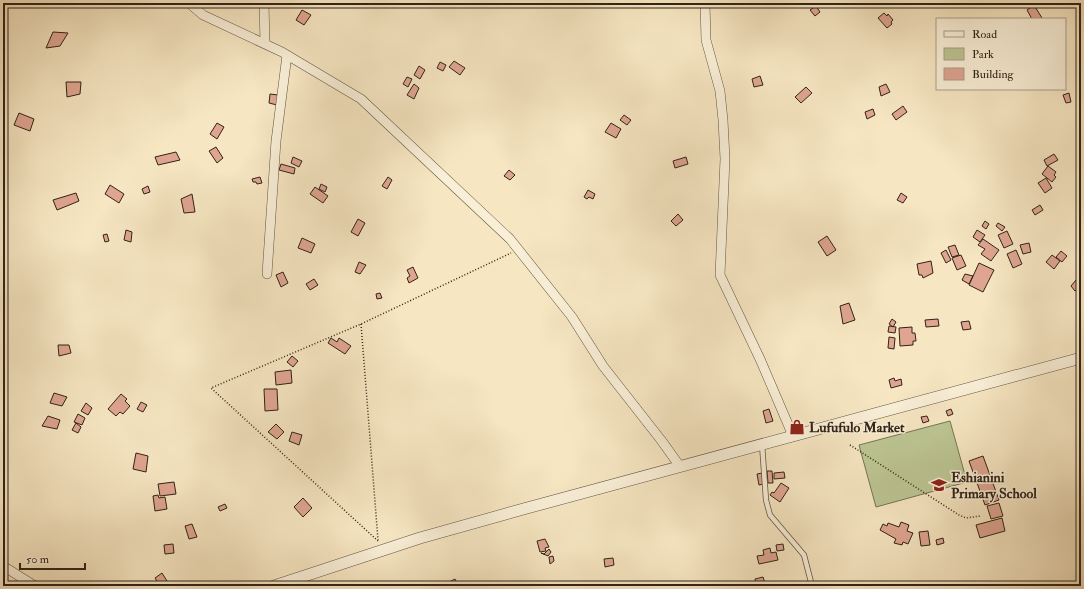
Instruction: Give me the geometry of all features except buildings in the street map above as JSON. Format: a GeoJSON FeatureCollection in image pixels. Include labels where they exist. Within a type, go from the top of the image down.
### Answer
{"type":"FeatureCollection","features":[{"type":"Feature","properties":{"kind":"street"},"geometry":{"type":"LineString","coordinates":[[189,3],[203,15],[287,55],[361,99],[510,239],[572,317],[602,366],[661,440],[678,465]]}},
{"type":"Feature","properties":{"kind":"street"},"geometry":{"type":"LineString","coordinates":[[264,3],[265,44]]}},
{"type":"Feature","properties":{"kind":"street"},"geometry":{"type":"LineString","coordinates":[[705,3],[706,40],[720,91],[723,120],[725,159],[720,274],[760,359],[793,436]]}},
{"type":"Feature","properties":{"kind":"street"},"geometry":{"type":"LineString","coordinates":[[267,274],[276,141],[287,55]]}},
{"type":"Feature","properties":{"kind":"street"},"geometry":{"type":"LineString","coordinates":[[274,586],[387,549],[678,465],[793,436],[1081,358]]}},
{"type":"Feature","properties":{"kind":"street"},"geometry":{"type":"LineString","coordinates":[[3,566],[35,586]]}},
{"type":"Feature","properties":{"kind":"lane"},"geometry":{"type":"LineString","coordinates":[[762,444],[766,500],[770,515],[804,555],[812,586]]}},
{"type":"Feature","properties":{"kind":"path"},"geometry":{"type":"LineString","coordinates":[[387,549],[211,388],[361,324],[518,250]]}},
{"type":"Feature","properties":{"kind":"path"},"geometry":{"type":"LineString","coordinates":[[361,324],[378,541]]}},
{"type":"Feature","properties":{"kind":"path"},"geometry":{"type":"LineString","coordinates":[[850,445],[959,515],[966,518],[980,516]]}},
{"type":"Feature","properties":{"kind":"green space"},"geometry":{"type":"Polygon","coordinates":[[[950,421],[967,482],[876,507],[859,445],[950,421]]]}},
{"type":"Feature","properties":{"kind":"place","name":"Lufufulo Market"},"geometry":{"type":"Point","coordinates":[797,427]}},
{"type":"Feature","properties":{"kind":"place","name":"Eshianini Primary School"},"geometry":{"type":"Point","coordinates":[939,485]}}]}
